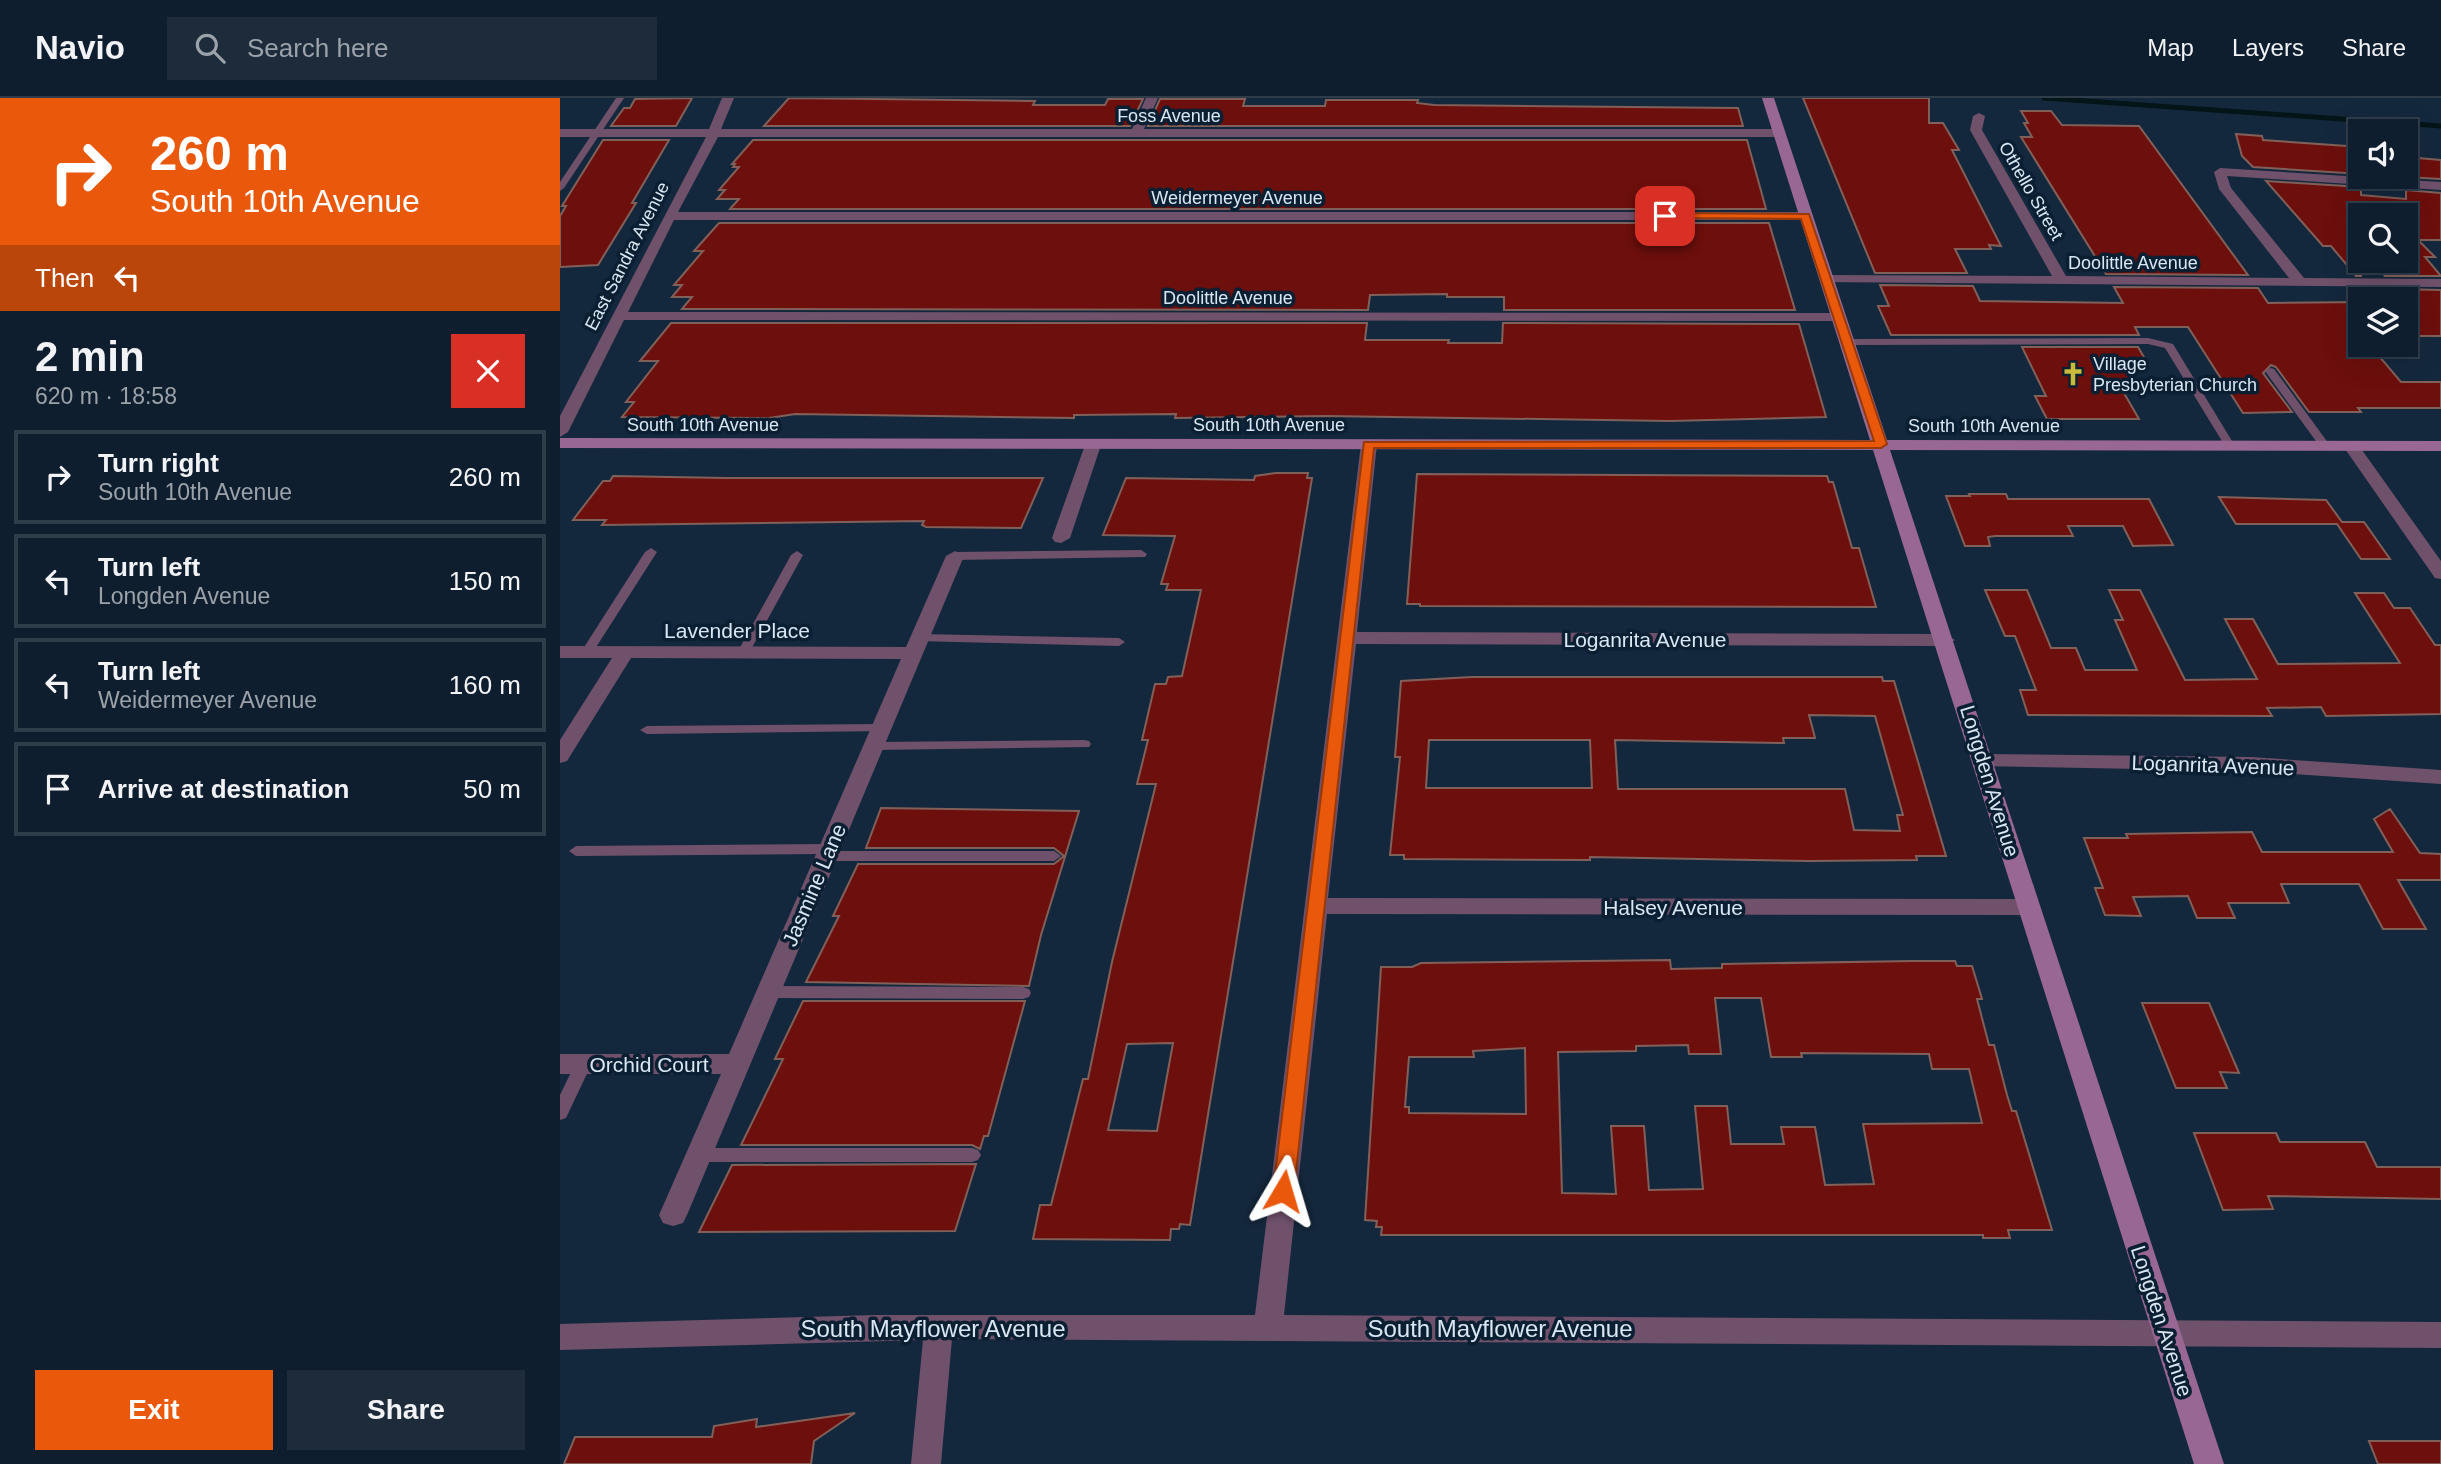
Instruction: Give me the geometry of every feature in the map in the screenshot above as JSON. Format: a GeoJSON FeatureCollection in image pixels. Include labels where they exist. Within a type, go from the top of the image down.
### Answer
{"type":"FeatureCollection","features":[{"type":"Feature","properties":{"kind":"street","name":"East Sandra Avenue"},"geometry":{"type":"LineString","coordinates":[[560,432],[669,216],[709,143],[727,98]]}},
{"type":"Feature","properties":{"kind":"street"},"geometry":{"type":"LineString","coordinates":[[1136,134],[1152,98]]}},
{"type":"Feature","properties":{"kind":"street","name":"Longden Avenue"},"geometry":{"type":"LineString","coordinates":[[1768,98],[2209,1464]]}},
{"type":"Feature","properties":{"kind":"street","name":"Othello Street"},"geometry":{"type":"LineString","coordinates":[[1979,116],[1976,130],[2062,282]]}},
{"type":"Feature","properties":{"kind":"street","name":"Foss Avenue"},"geometry":{"type":"LineString","coordinates":[[560,133],[1778,133]]}},
{"type":"Feature","properties":{"kind":"street"},"geometry":{"type":"LineString","coordinates":[[2301,282],[2225,189],[2220,172],[2441,186]]}},
{"type":"Feature","properties":{"kind":"street","name":"Weidermeyer Avenue"},"geometry":{"type":"LineString","coordinates":[[669,216],[1805,216]]}},
{"type":"Feature","properties":{"kind":"street","name":"Doolittle Avenue"},"geometry":{"type":"LineString","coordinates":[[1826,279],[2441,282]]}},
{"type":"Feature","properties":{"kind":"street","name":"Doolittle Avenue"},"geometry":{"type":"LineString","coordinates":[[618,316],[1838,317]]}},
{"type":"Feature","properties":{"kind":"street","name":"South 10th Avenue"},"geometry":{"type":"LineString","coordinates":[[560,443],[2441,446]]}},
{"type":"Feature","properties":{"kind":"street"},"geometry":{"type":"LineString","coordinates":[[1268,1327],[1369,444]]}},
{"type":"Feature","properties":{"kind":"street"},"geometry":{"type":"LineString","coordinates":[[1061,538],[1093,445]]}},
{"type":"Feature","properties":{"kind":"street"},"geometry":{"type":"LineString","coordinates":[[2351,446],[2441,574]]}},
{"type":"Feature","properties":{"kind":"street","name":"Jasmine Lane"},"geometry":{"type":"LineString","coordinates":[[673,1215],[955,556]]}},
{"type":"Feature","properties":{"kind":"street","name":"Loganrita Avenue"},"geometry":{"type":"LineString","coordinates":[[1346,638],[1945,640]]}},
{"type":"Feature","properties":{"kind":"street","name":"Lavender Place"},"geometry":{"type":"LineString","coordinates":[[560,652],[743,653],[917,645]]}},
{"type":"Feature","properties":{"kind":"street"},"geometry":{"type":"LineString","coordinates":[[560,756],[625,652]]}},
{"type":"Feature","properties":{"kind":"street","name":"Loganrita Avenue"},"geometry":{"type":"LineString","coordinates":[[1984,761],[2251,764],[2441,777]]}},
{"type":"Feature","properties":{"kind":"street","name":"Halsey Avenue"},"geometry":{"type":"LineString","coordinates":[[1318,906],[2029,907]]}},
{"type":"Feature","properties":{"kind":"street","name":"Orchid Court"},"geometry":{"type":"LineString","coordinates":[[572,1063],[738,1064]]}},
{"type":"Feature","properties":{"kind":"street","name":"South Mayflower Avenue"},"geometry":{"type":"LineString","coordinates":[[560,1337],[696,1330],[1268,1327],[2165,1331],[2441,1335]]}},
{"type":"Feature","properties":{"kind":"street"},"geometry":{"type":"LineString","coordinates":[[926,1464],[939,1328]]}},
{"type":"Feature","properties":{"kind":"lane"},"geometry":{"type":"LineString","coordinates":[[560,188],[620,98]]}},
{"type":"Feature","properties":{"kind":"lane"},"geometry":{"type":"LineString","coordinates":[[1847,342],[2148,341],[2169,346],[2230,446]]}},
{"type":"Feature","properties":{"kind":"lane"},"geometry":{"type":"LineString","coordinates":[[2270,371],[2325,446]]}},
{"type":"Feature","properties":{"kind":"lane"},"geometry":{"type":"LineString","coordinates":[[587,652],[651,552]]}},
{"type":"Feature","properties":{"kind":"lane"},"geometry":{"type":"LineString","coordinates":[[955,556],[1141,554]]}},
{"type":"Feature","properties":{"kind":"lane"},"geometry":{"type":"LineString","coordinates":[[743,653],[797,555]]}},
{"type":"Feature","properties":{"kind":"lane"},"geometry":{"type":"LineString","coordinates":[[917,645],[1119,642]]}},
{"type":"Feature","properties":{"kind":"lane"},"geometry":{"type":"LineString","coordinates":[[647,730],[1084,744]]}},
{"type":"Feature","properties":{"kind":"lane"},"geometry":{"type":"LineString","coordinates":[[576,851],[1054,856]]}},
{"type":"Feature","properties":{"kind":"lane"},"geometry":{"type":"LineString","coordinates":[[769,992],[1023,993]]}},
{"type":"Feature","properties":{"kind":"lane"},"geometry":{"type":"LineString","coordinates":[[560,1114],[572,1063]]}},
{"type":"Feature","properties":{"kind":"lane"},"geometry":{"type":"LineString","coordinates":[[698,1156],[972,1155]]}},
{"type":"Feature","properties":{"kind":"building"},"geometry":{"type":"Polygon","coordinates":[[[692,98],[676,126],[611,126],[624,108],[630,108],[635,99],[692,98]]]}},
{"type":"Feature","properties":{"kind":"building"},"geometry":{"type":"Polygon","coordinates":[[[789,98],[1035,101],[1033,105],[1105,105],[1108,99],[1143,99],[1130,126],[764,126],[789,98]]]}},
{"type":"Feature","properties":{"kind":"building"},"geometry":{"type":"Polygon","coordinates":[[[1803,98],[1929,98],[1929,123],[1943,123],[1959,150],[1952,150],[2001,246],[1989,245],[1991,249],[1955,249],[1967,273],[1875,273],[1803,98]]]}},
{"type":"Feature","properties":{"kind":"building"},"geometry":{"type":"Polygon","coordinates":[[[1160,99],[1245,99],[1243,106],[1325,106],[1326,100],[1418,100],[1417,103],[1434,105],[1738,108],[1743,126],[1148,126],[1160,99]]]}},
{"type":"Feature","properties":{"kind":"building"},"geometry":{"type":"Polygon","coordinates":[[[2021,111],[2051,111],[2062,125],[2139,126],[2248,275],[2106,274],[2021,137],[2032,137],[2021,111]]]}},
{"type":"Feature","properties":{"kind":"building"},"geometry":{"type":"Polygon","coordinates":[[[2236,134],[2262,136],[2263,140],[2348,146],[2348,173],[2253,167],[2242,156],[2236,134]]]}},
{"type":"Feature","properties":{"kind":"building"},"geometry":{"type":"Polygon","coordinates":[[[603,140],[669,140],[632,203],[636,203],[598,265],[560,267],[560,216],[566,206],[562,206],[603,140]]]}},
{"type":"Feature","properties":{"kind":"building"},"geometry":{"type":"Polygon","coordinates":[[[753,140],[1747,140],[1766,209],[730,209],[739,199],[717,199],[725,190],[719,190],[739,167],[733,167],[735,164],[732,164],[753,140]]]}},
{"type":"Feature","properties":{"kind":"building"},"geometry":{"type":"Polygon","coordinates":[[[2418,158],[2441,160],[2441,179],[2418,178],[2418,158]]]}},
{"type":"Feature","properties":{"kind":"building"},"geometry":{"type":"Polygon","coordinates":[[[2266,181],[2348,186],[2348,189],[2361,189],[2361,195],[2406,199],[2406,190],[2441,193],[2441,240],[2418,240],[2418,203],[2348,203],[2348,266],[2331,246],[2323,246],[2266,181]]]}},
{"type":"Feature","properties":{"kind":"building"},"geometry":{"type":"Polygon","coordinates":[[[719,223],[1769,223],[1795,310],[1504,310],[1504,297],[1447,297],[1447,294],[1370,295],[1368,310],[682,309],[692,297],[672,297],[682,285],[674,285],[703,251],[694,251],[719,223]]]}},
{"type":"Feature","properties":{"kind":"building"},"geometry":{"type":"Polygon","coordinates":[[[2418,240],[2435,257],[2425,257],[2441,276],[2385,276],[2382,273],[2418,273],[2418,240]]]}},
{"type":"Feature","properties":{"kind":"building"},"geometry":{"type":"Polygon","coordinates":[[[1880,285],[1973,286],[1980,301],[2123,303],[2114,287],[2258,288],[2268,303],[2348,302],[2348,357],[2380,357],[2401,382],[2441,382],[2441,408],[2358,408],[2361,412],[2309,412],[2276,367],[2271,365],[2263,373],[2292,412],[2243,413],[2188,327],[2135,327],[2139,335],[1891,335],[1878,306],[1889,306],[1880,285]]]}},
{"type":"Feature","properties":{"kind":"building"},"geometry":{"type":"Polygon","coordinates":[[[2418,289],[2441,290],[2441,336],[2418,336],[2418,289]]]}},
{"type":"Feature","properties":{"kind":"building"},"geometry":{"type":"Polygon","coordinates":[[[671,323],[1367,323],[1365,340],[1449,340],[1448,343],[1502,343],[1503,323],[1799,324],[1826,417],[1670,421],[1327,416],[1175,418],[1176,414],[1074,415],[1074,418],[795,414],[769,418],[622,417],[634,402],[626,402],[658,361],[640,361],[671,323]]]}},
{"type":"Feature","properties":{"kind":"building"},"geometry":{"type":"Polygon","coordinates":[[[2022,347],[2138,347],[2148,364],[2125,364],[2136,381],[2117,381],[2139,419],[2047,419],[2035,396],[2046,396],[2022,347]]]}},
{"type":"Feature","properties":{"kind":"building"},"geometry":{"type":"Polygon","coordinates":[[[1308,473],[1307,478],[1312,478],[1190,1225],[1180,1224],[1179,1229],[1171,1229],[1170,1240],[1033,1239],[1040,1205],[1051,1205],[1083,1079],[1088,1079],[1112,962],[1156,784],[1137,784],[1148,740],[1142,740],[1155,684],[1166,684],[1168,677],[1182,676],[1201,590],[1166,590],[1168,584],[1161,584],[1175,536],[1103,535],[1126,478],[1254,480],[1255,476],[1308,473]],[[1173,1043],[1127,1044],[1108,1130],[1157,1131],[1173,1043]]]}},
{"type":"Feature","properties":{"kind":"building"},"geometry":{"type":"Polygon","coordinates":[[[1417,474],[1827,476],[1829,482],[1833,482],[1852,548],[1859,548],[1876,607],[1407,604],[1417,474]]]}},
{"type":"Feature","properties":{"kind":"building"},"geometry":{"type":"Polygon","coordinates":[[[613,476],[1043,478],[1021,528],[926,527],[922,525],[924,521],[602,525],[606,520],[573,520],[603,481],[610,481],[613,476]]]}},
{"type":"Feature","properties":{"kind":"building"},"geometry":{"type":"Polygon","coordinates":[[[1969,494],[2006,494],[2008,499],[2149,499],[2173,545],[2133,546],[2123,526],[2068,526],[2073,536],[1995,536],[1988,537],[1990,546],[1965,546],[1946,496],[1970,496],[1969,494]]]}},
{"type":"Feature","properties":{"kind":"building"},"geometry":{"type":"Polygon","coordinates":[[[2219,497],[2326,500],[2342,522],[2364,522],[2390,559],[2361,559],[2337,524],[2236,524],[2219,497]]]}},
{"type":"Feature","properties":{"kind":"building"},"geometry":{"type":"Polygon","coordinates":[[[1985,590],[2027,590],[2051,648],[2076,648],[2085,670],[2137,670],[2115,620],[2123,620],[2109,590],[2140,590],[2185,680],[2257,679],[2225,619],[2253,619],[2278,664],[2400,663],[2355,593],[2384,593],[2394,608],[2410,608],[2435,645],[2441,645],[2441,714],[2326,716],[2321,707],[2267,708],[2272,716],[2028,715],[2020,690],[2036,690],[2015,636],[2005,636],[1985,590]]]}},
{"type":"Feature","properties":{"kind":"building"},"geometry":{"type":"Polygon","coordinates":[[[1472,677],[1882,677],[1883,681],[1894,681],[1946,856],[1916,856],[1917,860],[1808,861],[1590,857],[1590,860],[1404,859],[1404,855],[1390,855],[1400,757],[1395,757],[1401,681],[1472,677]],[[1809,715],[1815,738],[1783,738],[1784,743],[1615,740],[1618,789],[1845,789],[1854,830],[1900,831],[1897,815],[1903,815],[1875,716],[1809,715]],[[1429,740],[1426,788],[1592,788],[1590,740],[1429,740]]]}},
{"type":"Feature","properties":{"kind":"building"},"geometry":{"type":"Polygon","coordinates":[[[881,808],[1079,811],[1041,935],[1029,986],[806,982],[839,916],[833,916],[858,864],[1054,864],[1064,856],[1054,848],[866,848],[881,808]]]}},
{"type":"Feature","properties":{"kind":"building"},"geometry":{"type":"Polygon","coordinates":[[[2390,809],[2420,853],[2441,854],[2441,880],[2398,880],[2426,929],[2383,929],[2359,884],[2281,884],[2289,903],[2228,903],[2235,918],[2197,918],[2188,896],[2133,897],[2141,916],[2105,915],[2095,888],[2103,888],[2084,838],[2128,838],[2126,834],[2252,832],[2262,852],[2393,852],[2374,819],[2390,809]]]}},
{"type":"Feature","properties":{"kind":"building"},"geometry":{"type":"Polygon","coordinates":[[[1670,960],[1671,969],[1722,968],[1722,964],[1955,961],[1957,966],[1972,966],[1982,999],[1977,999],[1989,1045],[1994,1045],[2012,1111],[2016,1111],[2052,1230],[2008,1230],[2010,1238],[1983,1238],[1983,1235],[1381,1235],[1382,1227],[1376,1227],[1377,1221],[1365,1220],[1381,967],[1412,967],[1421,963],[1670,960]],[[1715,998],[1721,1054],[1689,1054],[1688,1045],[1636,1046],[1636,1051],[1558,1052],[1562,1193],[1616,1194],[1611,1126],[1644,1126],[1649,1190],[1703,1189],[1695,1106],[1727,1106],[1731,1144],[1784,1144],[1781,1127],[1815,1127],[1825,1185],[1874,1184],[1863,1124],[1982,1123],[1969,1069],[1932,1069],[1929,1054],[1801,1053],[1802,1057],[1771,1057],[1761,998],[1715,998]],[[1525,1048],[1473,1051],[1474,1057],[1409,1057],[1405,1107],[1409,1107],[1409,1113],[1526,1114],[1525,1048]]]}},
{"type":"Feature","properties":{"kind":"building"},"geometry":{"type":"Polygon","coordinates":[[[803,1001],[1025,1001],[988,1136],[984,1136],[980,1149],[972,1145],[741,1145],[783,1059],[775,1059],[803,1001]]]}},
{"type":"Feature","properties":{"kind":"building"},"geometry":{"type":"Polygon","coordinates":[[[2142,1003],[2209,1003],[2239,1073],[2220,1072],[2227,1088],[2176,1088],[2142,1003]]]}},
{"type":"Feature","properties":{"kind":"building"},"geometry":{"type":"Polygon","coordinates":[[[2194,1133],[2276,1133],[2280,1142],[2365,1142],[2377,1167],[2441,1167],[2441,1199],[2268,1196],[2273,1209],[2223,1210],[2194,1133]]]}},
{"type":"Feature","properties":{"kind":"building"},"geometry":{"type":"Polygon","coordinates":[[[976,1164],[955,1231],[699,1232],[732,1165],[976,1164]]]}},
{"type":"Feature","properties":{"kind":"building"},"geometry":{"type":"Polygon","coordinates":[[[855,1413],[814,1441],[811,1464],[564,1464],[575,1437],[712,1437],[714,1426],[757,1419],[756,1427],[855,1413]]]}},
{"type":"Feature","properties":{"kind":"building"},"geometry":{"type":"Polygon","coordinates":[[[2369,1441],[2441,1441],[2441,1464],[2378,1464],[2369,1441]]]}},
{"type":"Feature","properties":{"kind":"waterway"},"geometry":{"type":"LineString","coordinates":[[2044,98],[2441,126]]}},
{"type":"Feature","properties":{"kind":"place","name":"Village Presbyterian Church"},"geometry":{"type":"Point","coordinates":[2073,374]}},
{"type":"Feature","properties":{"kind":"route"},"geometry":{"type":"LineString","coordinates":[[1283,1191],[1315,932],[1369,444],[1881,444],[1805,216],[1665,216]]}}]}
